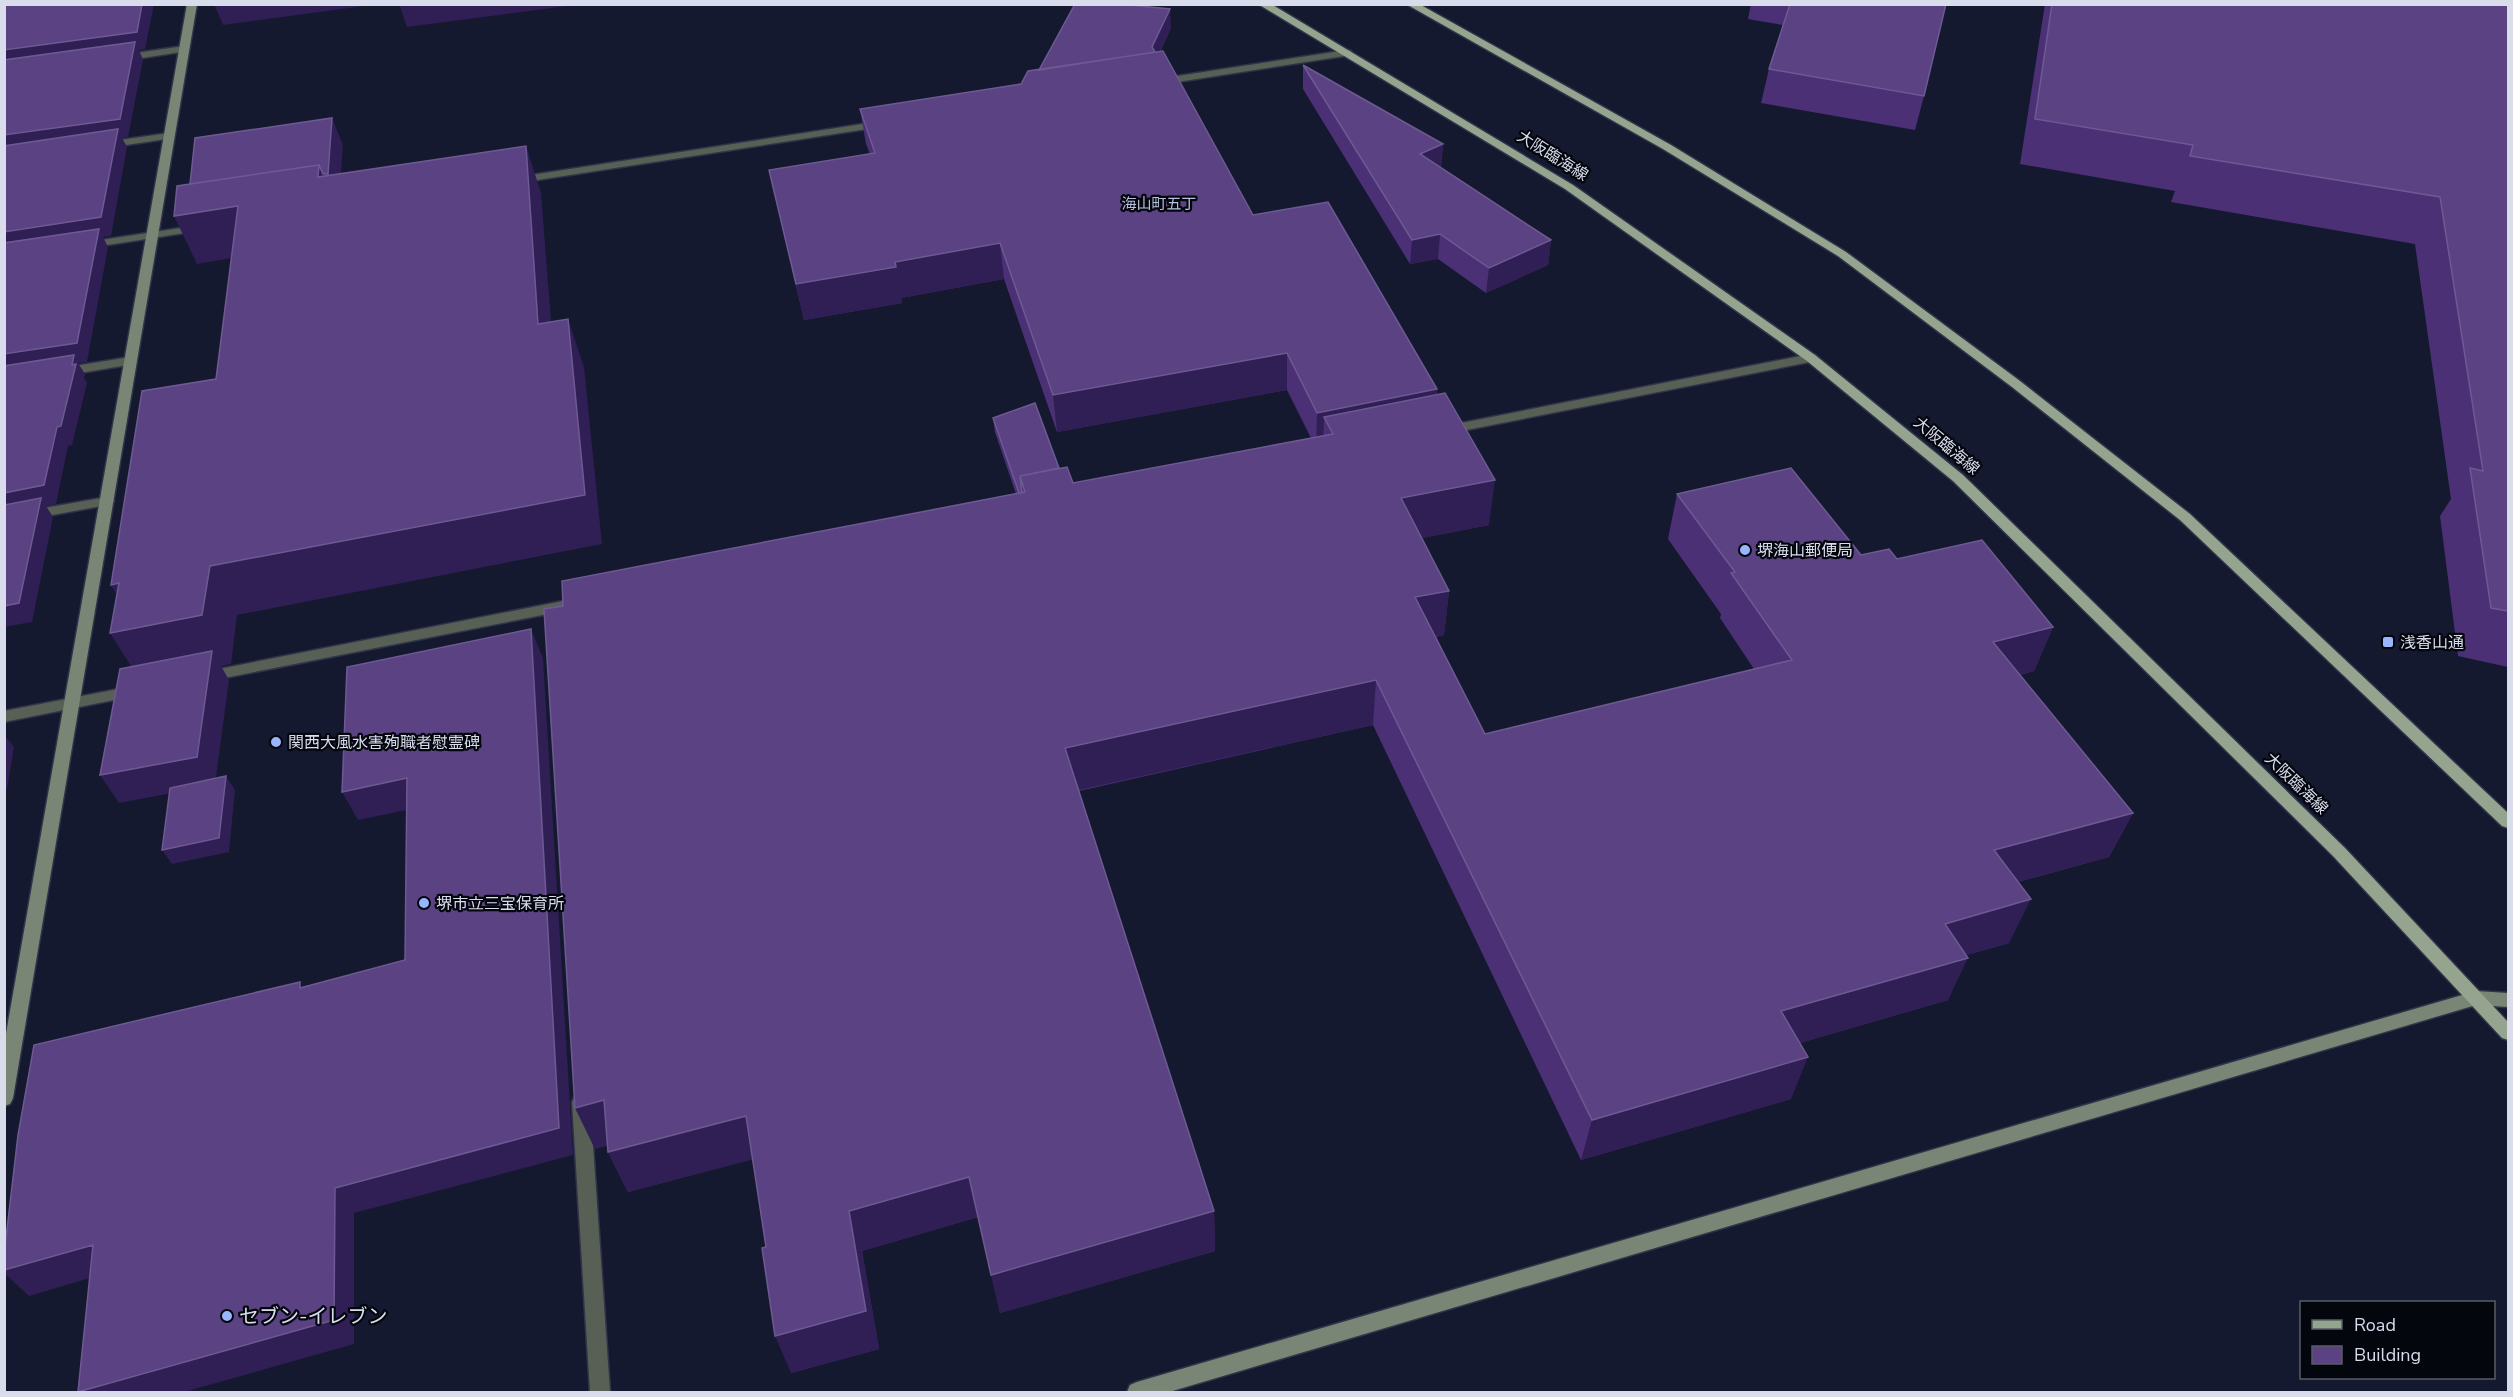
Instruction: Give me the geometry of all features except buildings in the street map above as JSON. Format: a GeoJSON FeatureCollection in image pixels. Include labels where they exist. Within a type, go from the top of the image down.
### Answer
{"type":"FeatureCollection","features":[{"type":"Feature","properties":{"kind":"main road","name":"大阪臨海線"},"geometry":{"type":"LineString","coordinates":[[1263,4],[1569,187],[1811,358],[1958,478],[2339,852],[2508,1033]]}},
{"type":"Feature","properties":{"kind":"main road"},"geometry":{"type":"LineString","coordinates":[[1411,4],[1667,147],[1842,254],[2007,377],[2185,517],[2508,822]]}},
{"type":"Feature","properties":{"kind":"street"},"geometry":{"type":"LineString","coordinates":[[4,1098],[74,703],[150,236],[192,4]]}},
{"type":"Feature","properties":{"kind":"street"},"geometry":{"type":"LineString","coordinates":[[106,60],[184,49]]}},
{"type":"Feature","properties":{"kind":"street"},"geometry":{"type":"LineString","coordinates":[[1145,84],[1347,53]]}},
{"type":"Feature","properties":{"kind":"street"},"geometry":{"type":"LineString","coordinates":[[506,182],[897,122]]}},
{"type":"Feature","properties":{"kind":"street"},"geometry":{"type":"LineString","coordinates":[[98,146],[169,136]]}},
{"type":"Feature","properties":{"kind":"street"},"geometry":{"type":"LineString","coordinates":[[72,248],[210,227]]}},
{"type":"Feature","properties":{"kind":"street"},"geometry":{"type":"LineString","coordinates":[[1437,432],[1811,358]]}},
{"type":"Feature","properties":{"kind":"street"},"geometry":{"type":"LineString","coordinates":[[50,374],[130,361]]}},
{"type":"Feature","properties":{"kind":"street"},"geometry":{"type":"LineString","coordinates":[[4,520],[107,501]]}},
{"type":"Feature","properties":{"kind":"street"},"geometry":{"type":"LineString","coordinates":[[190,680],[549,615],[572,604]]}},
{"type":"Feature","properties":{"kind":"street"},"geometry":{"type":"LineString","coordinates":[[4,717],[143,689]]}},
{"type":"Feature","properties":{"kind":"street"},"geometry":{"type":"LineString","coordinates":[[1137,1392],[2476,999],[2508,1000]]}},
{"type":"Feature","properties":{"kind":"street"},"geometry":{"type":"LineString","coordinates":[[580,1084],[600,1392]]}},
{"type":"Feature","properties":{"kind":"place","name":"堺海山郵便局"},"geometry":{"type":"Point","coordinates":[1745,550]}},
{"type":"Feature","properties":{"kind":"place","name":"浅香山通"},"geometry":{"type":"Point","coordinates":[2388,642]}},
{"type":"Feature","properties":{"kind":"place","name":"関西大風水害殉職者慰霊碑"},"geometry":{"type":"Point","coordinates":[276,742]}},
{"type":"Feature","properties":{"kind":"place","name":"堺市立三宝保育所"},"geometry":{"type":"Point","coordinates":[424,903]}},
{"type":"Feature","properties":{"kind":"place","name":"セブン-イレブン"},"geometry":{"type":"Point","coordinates":[227,1316]}},
{"type":"Feature","properties":{"kind":"district","name":"海山町五丁"},"geometry":{"type":"Point","coordinates":[1159,204]}}]}
